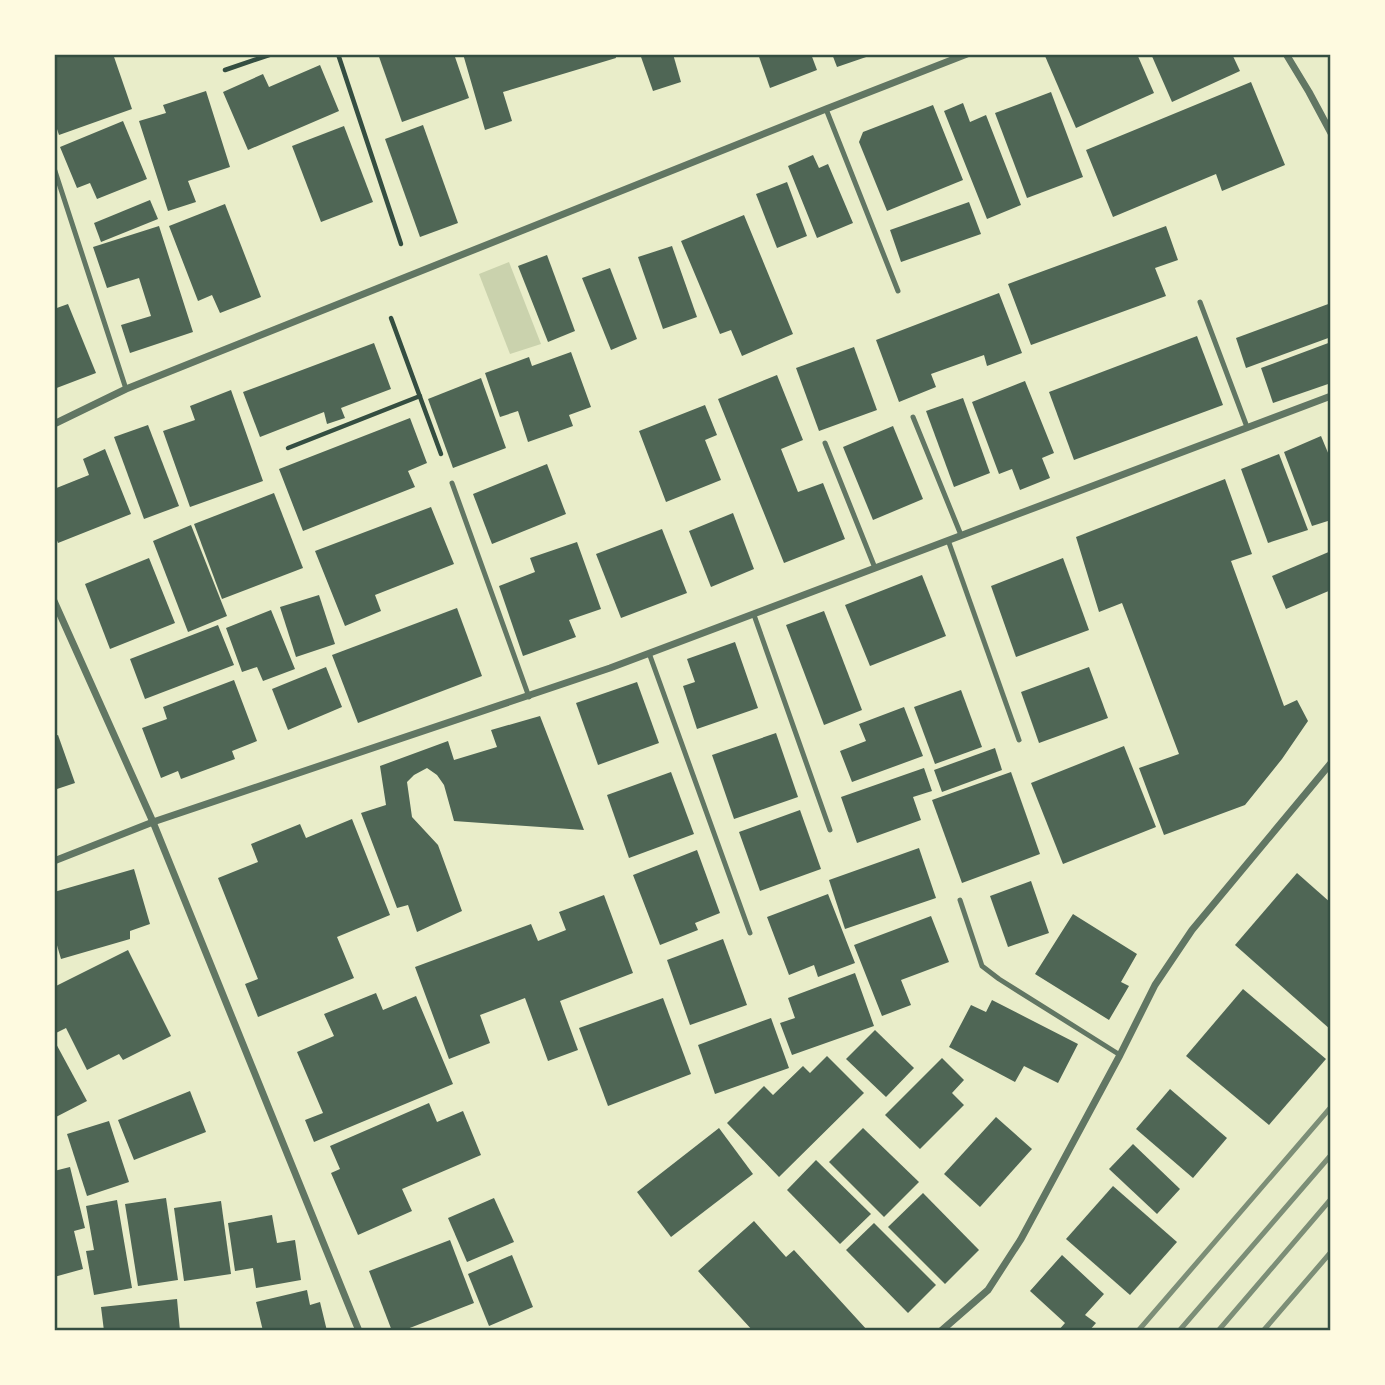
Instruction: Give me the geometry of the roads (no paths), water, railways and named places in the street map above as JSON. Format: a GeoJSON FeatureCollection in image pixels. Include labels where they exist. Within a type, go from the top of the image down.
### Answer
{"type":"FeatureCollection","features":[{"type":"Feature","properties":{"kind":"street"},"geometry":{"type":"LineString","coordinates":[[54,424],[126,389],[967,54]]}},
{"type":"Feature","properties":{"kind":"street"},"geometry":{"type":"LineString","coordinates":[[1286,54],[1331,134]]}},
{"type":"Feature","properties":{"kind":"street"},"geometry":{"type":"LineString","coordinates":[[54,861],[153,822],[529,697],[754,615],[1331,396]]}},
{"type":"Feature","properties":{"kind":"street"},"geometry":{"type":"LineString","coordinates":[[54,601],[153,822],[359,1331]]}},
{"type":"Feature","properties":{"kind":"street"},"geometry":{"type":"LineString","coordinates":[[941,1331],[988,1290],[1021,1239],[1155,985],[1192,930],[1331,763]]}},
{"type":"Feature","properties":{"kind":"lane"},"geometry":{"type":"LineString","coordinates":[[826,108],[898,291]]}},
{"type":"Feature","properties":{"kind":"lane"},"geometry":{"type":"LineString","coordinates":[[54,168],[126,389]]}},
{"type":"Feature","properties":{"kind":"lane"},"geometry":{"type":"LineString","coordinates":[[1200,302],[1247,427]]}},
{"type":"Feature","properties":{"kind":"lane"},"geometry":{"type":"LineString","coordinates":[[913,417],[961,535]]}},
{"type":"Feature","properties":{"kind":"lane"},"geometry":{"type":"LineString","coordinates":[[825,443],[874,568]]}},
{"type":"Feature","properties":{"kind":"lane"},"geometry":{"type":"LineString","coordinates":[[452,483],[529,697]]}},
{"type":"Feature","properties":{"kind":"lane"},"geometry":{"type":"LineString","coordinates":[[948,540],[1019,740]]}},
{"type":"Feature","properties":{"kind":"lane"},"geometry":{"type":"LineString","coordinates":[[754,615],[830,830]]}},
{"type":"Feature","properties":{"kind":"lane"},"geometry":{"type":"LineString","coordinates":[[649,653],[750,933]]}},
{"type":"Feature","properties":{"kind":"lane"},"geometry":{"type":"LineString","coordinates":[[960,901],[982,966],[1120,1055]]}},
{"type":"Feature","properties":{"kind":"railway"},"geometry":{"type":"LineString","coordinates":[[1138,1331],[1331,1107]]}},
{"type":"Feature","properties":{"kind":"railway"},"geometry":{"type":"LineString","coordinates":[[1179,1331],[1331,1155]]}},
{"type":"Feature","properties":{"kind":"railway"},"geometry":{"type":"LineString","coordinates":[[1218,1331],[1331,1199]]}},
{"type":"Feature","properties":{"kind":"railway"},"geometry":{"type":"LineString","coordinates":[[1263,1331],[1331,1252]]}}]}
